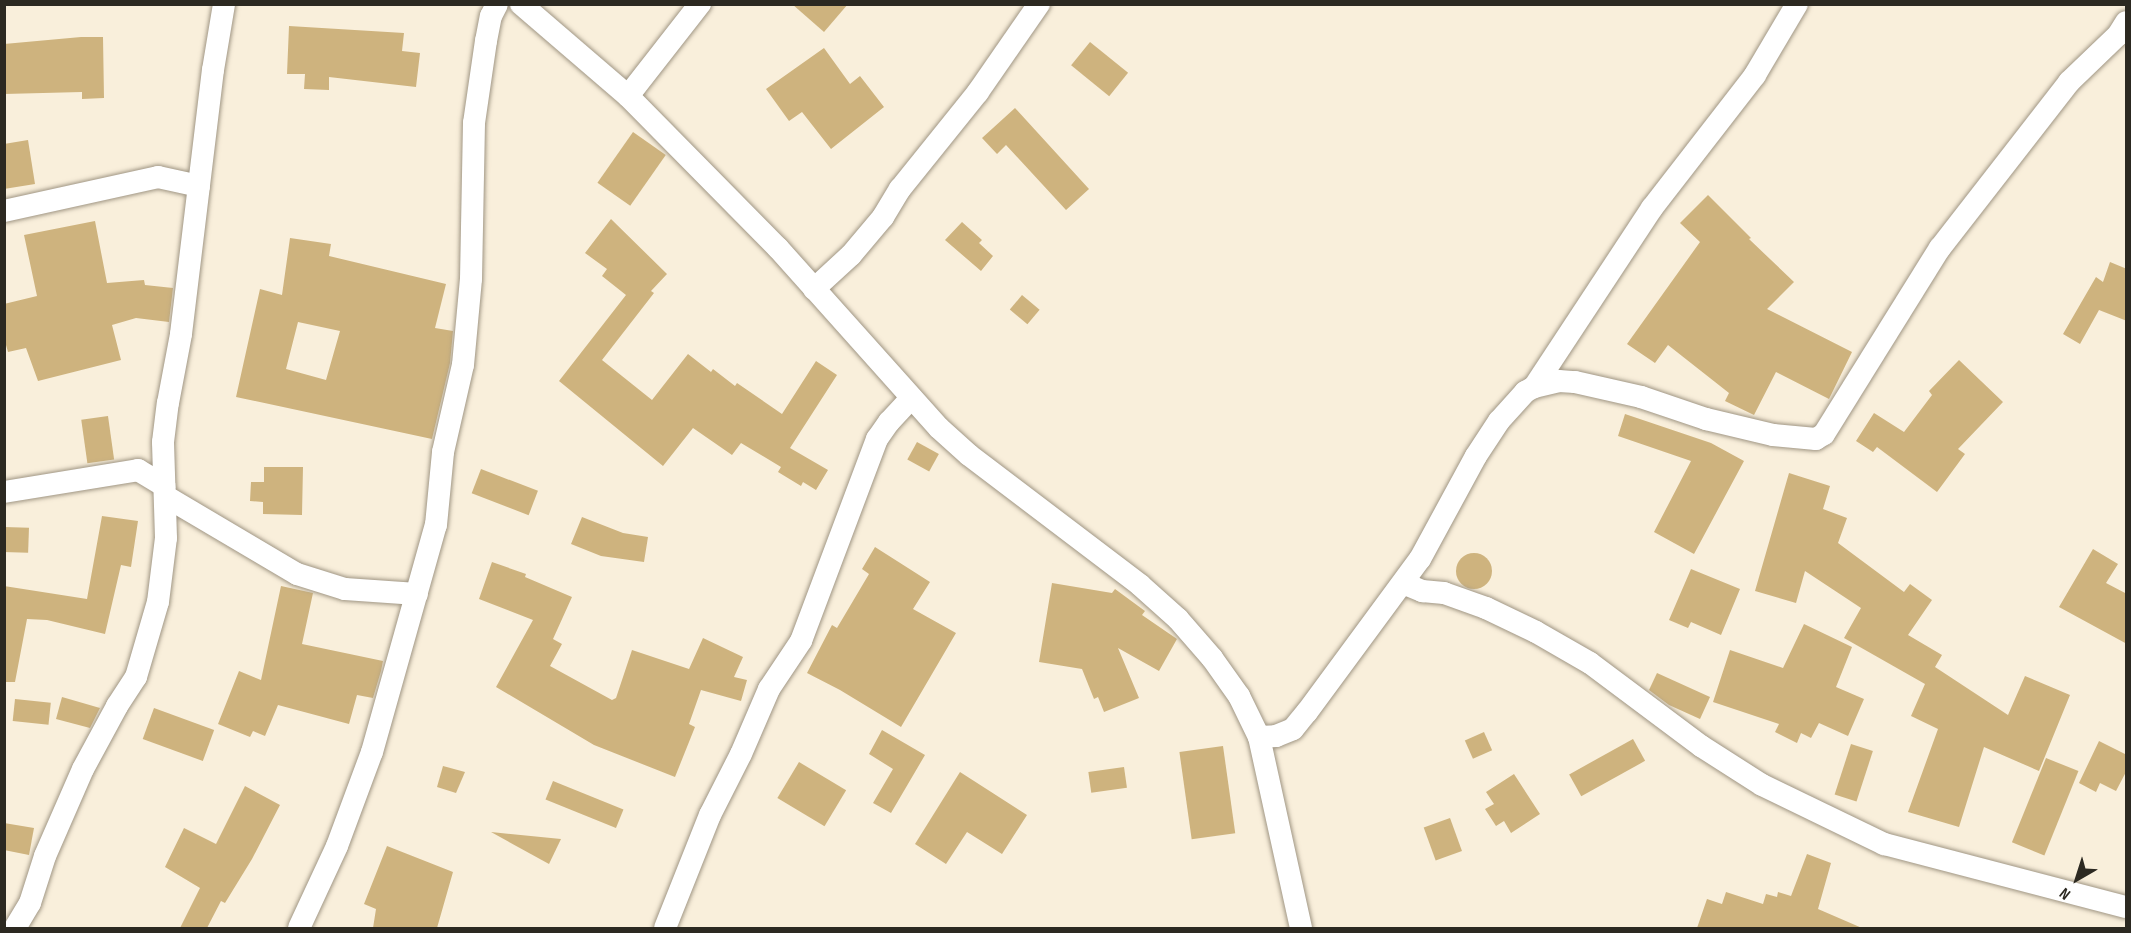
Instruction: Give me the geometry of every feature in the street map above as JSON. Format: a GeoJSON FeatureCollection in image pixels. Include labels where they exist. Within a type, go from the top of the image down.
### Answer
{"type":"FeatureCollection","features":[{"type":"Feature","properties":{"kind":"street"},"geometry":{"type":"LineString","coordinates":[[15,928],[30,903],[45,856],[83,768],[117,706],[136,677],[145,652],[163,568],[166,538],[164,442],[168,402],[181,334],[213,70],[224,4]]}},
{"type":"Feature","properties":{"kind":"street"},"geometry":{"type":"LineString","coordinates":[[299,928],[337,846],[372,752],[436,525],[443,452],[463,365],[472,267],[474,123],[486,41],[491,16],[497,4]]}},
{"type":"Feature","properties":{"kind":"street"},"geometry":{"type":"LineString","coordinates":[[521,4],[628,96],[770,239],[911,398],[969,455],[1140,585],[1178,620],[1212,658],[1239,696],[1259,737],[1301,928]]}},
{"type":"Feature","properties":{"kind":"street"},"geometry":{"type":"LineString","coordinates":[[628,96],[700,4]]}},
{"type":"Feature","properties":{"kind":"street"},"geometry":{"type":"LineString","coordinates":[[814,289],[851,255],[883,217],[900,189],[978,92],[1039,4]]}},
{"type":"Feature","properties":{"kind":"street"},"geometry":{"type":"LineString","coordinates":[[1259,737],[1276,736],[1293,729],[1403,584],[1420,559],[1481,447],[1518,399],[1534,387],[1652,208],[1755,75],[1797,4]]}},
{"type":"Feature","properties":{"kind":"street"},"geometry":{"type":"LineString","coordinates":[[1534,387],[1559,381],[1575,382],[1641,398],[1706,419],[1773,435],[1816,439],[1824,434],[1940,248],[2069,82],[2118,35],[2127,22]]}},
{"type":"Feature","properties":{"kind":"street"},"geometry":{"type":"LineString","coordinates":[[4,211],[158,177],[199,186]]}},
{"type":"Feature","properties":{"kind":"street"},"geometry":{"type":"LineString","coordinates":[[665,928],[710,814],[741,753],[769,689],[801,641],[877,440],[889,422],[911,398]]}},
{"type":"Feature","properties":{"kind":"street"},"geometry":{"type":"LineString","coordinates":[[4,492],[138,470],[165,491],[297,574],[345,589],[417,594]]}},
{"type":"Feature","properties":{"kind":"street"},"geometry":{"type":"LineString","coordinates":[[1403,584],[1422,591],[1444,593],[1486,608],[1536,632],[1590,663],[1692,740],[1762,785],[1884,844],[2127,907]]}},
{"type":"Feature","properties":{"kind":"building"},"geometry":{"type":"Polygon","coordinates":[[[792,4],[848,4],[824,32],[792,4]]]}},
{"type":"Feature","properties":{"kind":"building"},"geometry":{"type":"Polygon","coordinates":[[[289,26],[404,33],[402,51],[420,53],[416,87],[329,77],[329,90],[304,89],[305,74],[287,74],[289,26]]]}},
{"type":"Feature","properties":{"kind":"building"},"geometry":{"type":"Polygon","coordinates":[[[103,37],[104,98],[82,99],[82,92],[4,94],[4,44],[103,37]]]}},
{"type":"Feature","properties":{"kind":"building"},"geometry":{"type":"Polygon","coordinates":[[[1090,42],[1128,73],[1109,96],[1071,65],[1090,42]]]}},
{"type":"Feature","properties":{"kind":"building"},"geometry":{"type":"Polygon","coordinates":[[[824,48],[850,84],[860,76],[884,107],[831,149],[802,112],[789,121],[766,89],[824,48]]]}},
{"type":"Feature","properties":{"kind":"building"},"geometry":{"type":"Polygon","coordinates":[[[1015,108],[1089,189],[1066,210],[1006,145],[997,154],[982,138],[1015,108]]]}},
{"type":"Feature","properties":{"kind":"building"},"geometry":{"type":"Polygon","coordinates":[[[633,132],[666,155],[630,206],[597,183],[633,132]]]}},
{"type":"Feature","properties":{"kind":"building"},"geometry":{"type":"Polygon","coordinates":[[[28,140],[35,184],[4,189],[4,144],[28,140]]]}},
{"type":"Feature","properties":{"kind":"building"},"geometry":{"type":"Polygon","coordinates":[[[1708,195],[1794,282],[1767,309],[1852,352],[1829,399],[1776,372],[1754,415],[1725,401],[1729,393],[1668,345],[1655,363],[1627,344],[1700,242],[1680,223],[1708,195]]]}},
{"type":"Feature","properties":{"kind":"building"},"geometry":{"type":"Polygon","coordinates":[[[611,219],[667,274],[651,291],[654,293],[602,360],[652,400],[688,354],[711,372],[713,369],[735,386],[737,383],[782,414],[816,361],[837,375],[790,448],[828,470],[816,490],[803,482],[801,486],[778,472],[781,467],[741,443],[732,455],[693,428],[663,466],[559,381],[626,295],[602,276],[607,269],[585,253],[611,219]]]}},
{"type":"Feature","properties":{"kind":"building"},"geometry":{"type":"Polygon","coordinates":[[[95,221],[107,283],[144,280],[145,285],[173,288],[169,322],[136,318],[112,325],[121,360],[38,381],[26,348],[8,352],[4,338],[4,304],[37,296],[24,235],[95,221]]]}},
{"type":"Feature","properties":{"kind":"building"},"geometry":{"type":"Polygon","coordinates":[[[962,222],[982,240],[979,243],[993,256],[981,271],[945,240],[962,222]]]}},
{"type":"Feature","properties":{"kind":"building"},"geometry":{"type":"Polygon","coordinates":[[[290,238],[331,244],[329,256],[446,284],[435,328],[453,331],[450,363],[432,439],[236,397],[260,289],[282,295],[290,238]],[[298,322],[286,369],[326,380],[340,331],[298,322]]]}},
{"type":"Feature","properties":{"kind":"building"},"geometry":{"type":"Polygon","coordinates":[[[2110,262],[2127,269],[2127,321],[2099,310],[2080,344],[2063,334],[2096,277],[2103,282],[2110,262]]]}},
{"type":"Feature","properties":{"kind":"building"},"geometry":{"type":"Polygon","coordinates":[[[1022,295],[1040,310],[1027,324],[1010,310],[1022,295]]]}},
{"type":"Feature","properties":{"kind":"building"},"geometry":{"type":"Polygon","coordinates":[[[1959,360],[2003,402],[1958,449],[1965,454],[1937,492],[1877,447],[1873,452],[1856,441],[1874,413],[1904,432],[1932,395],[1929,391],[1959,360]]]}},
{"type":"Feature","properties":{"kind":"building"},"geometry":{"type":"Polygon","coordinates":[[[1625,414],[1711,443],[1744,461],[1694,554],[1654,532],[1691,461],[1618,436],[1625,414]]]}},
{"type":"Feature","properties":{"kind":"building"},"geometry":{"type":"Polygon","coordinates":[[[108,416],[114,460],[87,463],[81,420],[108,416]]]}},
{"type":"Feature","properties":{"kind":"building"},"geometry":{"type":"Polygon","coordinates":[[[917,442],[939,454],[929,472],[907,459],[917,442]]]}},
{"type":"Feature","properties":{"kind":"building"},"geometry":{"type":"Polygon","coordinates":[[[264,467],[303,467],[302,515],[263,514],[263,502],[250,501],[251,482],[264,482],[264,467]]]}},
{"type":"Feature","properties":{"kind":"building"},"geometry":{"type":"Polygon","coordinates":[[[481,469],[538,491],[529,515],[472,493],[481,469]]]}},
{"type":"Feature","properties":{"kind":"building"},"geometry":{"type":"Polygon","coordinates":[[[1789,473],[1830,486],[1823,509],[1847,518],[1838,543],[1904,592],[1910,584],[1932,600],[1908,635],[1942,655],[1935,667],[2008,715],[2025,676],[2070,695],[2039,771],[1984,747],[1959,827],[1908,812],[1938,729],[1911,716],[1925,684],[1844,638],[1861,608],[1805,571],[1796,603],[1755,591],[1789,473]]]}},
{"type":"Feature","properties":{"kind":"building"},"geometry":{"type":"Polygon","coordinates":[[[102,516],[138,521],[131,567],[121,565],[105,634],[47,620],[27,619],[15,682],[4,682],[4,586],[87,599],[102,516]]]}},
{"type":"Feature","properties":{"kind":"building"},"geometry":{"type":"Polygon","coordinates":[[[582,517],[623,533],[648,537],[644,562],[601,556],[571,544],[582,517]]]}},
{"type":"Feature","properties":{"kind":"building"},"geometry":{"type":"Polygon","coordinates":[[[4,527],[29,528],[28,553],[4,552],[4,527]]]}},
{"type":"Feature","properties":{"kind":"building"},"geometry":{"type":"Polygon","coordinates":[[[875,547],[930,582],[913,609],[956,633],[901,727],[807,673],[832,625],[837,628],[869,574],[862,569],[875,547]]]}},
{"type":"Feature","properties":{"kind":"building"},"geometry":{"type":"Polygon","coordinates":[[[2093,549],[2118,564],[2106,583],[2127,594],[2127,644],[2059,607],[2093,549]]]}},
{"type":"Feature","properties":{"kind":"building"},"geometry":{"type":"Polygon","coordinates":[[[1474,553],[1487,558],[1492,571],[1487,584],[1474,589],[1461,584],[1456,571],[1461,558],[1474,553]]]}},
{"type":"Feature","properties":{"kind":"building"},"geometry":{"type":"Polygon","coordinates":[[[492,562],[526,574],[525,577],[572,597],[553,639],[562,644],[550,666],[612,700],[616,698],[632,650],[689,669],[703,638],[743,657],[734,677],[747,680],[741,701],[701,690],[689,724],[695,727],[675,777],[594,745],[496,687],[533,620],[479,599],[492,562]]]}},
{"type":"Feature","properties":{"kind":"building"},"geometry":{"type":"Polygon","coordinates":[[[1691,569],[1740,589],[1721,635],[1691,622],[1688,628],[1669,620],[1691,569]]]}},
{"type":"Feature","properties":{"kind":"building"},"geometry":{"type":"Polygon","coordinates":[[[1052,583],[1112,593],[1115,589],[1145,611],[1142,615],[1177,639],[1159,671],[1118,648],[1139,698],[1104,712],[1098,697],[1094,699],[1082,669],[1039,662],[1052,583]]]}},
{"type":"Feature","properties":{"kind":"building"},"geometry":{"type":"Polygon","coordinates":[[[281,586],[313,593],[302,644],[383,661],[381,671],[373,698],[357,695],[349,724],[278,705],[265,736],[253,731],[250,737],[218,724],[239,671],[261,680],[281,586]]]}},
{"type":"Feature","properties":{"kind":"building"},"geometry":{"type":"Polygon","coordinates":[[[1804,624],[1852,647],[1836,687],[1864,699],[1848,736],[1819,723],[1811,738],[1801,733],[1797,743],[1775,732],[1779,724],[1713,702],[1730,650],[1783,668],[1804,624]]]}},
{"type":"Feature","properties":{"kind":"building"},"geometry":{"type":"Polygon","coordinates":[[[1657,673],[1710,697],[1700,719],[1669,705],[1649,690],[1657,673]]]}},
{"type":"Feature","properties":{"kind":"building"},"geometry":{"type":"Polygon","coordinates":[[[62,697],[100,708],[90,728],[56,719],[62,697]]]}},
{"type":"Feature","properties":{"kind":"building"},"geometry":{"type":"Polygon","coordinates":[[[15,699],[51,703],[49,725],[13,721],[15,699]]]}},
{"type":"Feature","properties":{"kind":"building"},"geometry":{"type":"Polygon","coordinates":[[[154,708],[214,730],[203,761],[143,739],[154,708]]]}},
{"type":"Feature","properties":{"kind":"building"},"geometry":{"type":"Polygon","coordinates":[[[882,730],[925,755],[891,813],[873,803],[893,769],[869,754],[882,730]]]}},
{"type":"Feature","properties":{"kind":"building"},"geometry":{"type":"Polygon","coordinates":[[[1484,732],[1492,750],[1473,759],[1465,741],[1484,732]]]}},
{"type":"Feature","properties":{"kind":"building"},"geometry":{"type":"Polygon","coordinates":[[[1633,739],[1645,761],[1581,796],[1569,774],[1633,739]]]}},
{"type":"Feature","properties":{"kind":"building"},"geometry":{"type":"Polygon","coordinates":[[[2099,741],[2127,755],[2127,770],[2116,791],[2100,783],[2096,792],[2079,783],[2099,741]]]}},
{"type":"Feature","properties":{"kind":"building"},"geometry":{"type":"Polygon","coordinates":[[[1851,744],[1873,751],[1856,802],[1835,794],[1851,744]]]}},
{"type":"Feature","properties":{"kind":"building"},"geometry":{"type":"Polygon","coordinates":[[[1223,746],[1235,833],[1192,839],[1179,752],[1223,746]]]}},
{"type":"Feature","properties":{"kind":"building"},"geometry":{"type":"Polygon","coordinates":[[[2046,758],[2078,771],[2044,855],[2012,842],[2046,758]]]}},
{"type":"Feature","properties":{"kind":"building"},"geometry":{"type":"Polygon","coordinates":[[[799,762],[846,790],[825,826],[777,798],[799,762]]]}},
{"type":"Feature","properties":{"kind":"building"},"geometry":{"type":"Polygon","coordinates":[[[443,766],[465,772],[456,793],[437,787],[443,766]]]}},
{"type":"Feature","properties":{"kind":"building"},"geometry":{"type":"Polygon","coordinates":[[[1124,767],[1127,788],[1091,793],[1088,772],[1124,767]]]}},
{"type":"Feature","properties":{"kind":"building"},"geometry":{"type":"Polygon","coordinates":[[[960,772],[1027,815],[1002,854],[967,832],[946,864],[915,844],[960,772]]]}},
{"type":"Feature","properties":{"kind":"building"},"geometry":{"type":"Polygon","coordinates":[[[1514,774],[1540,814],[1511,833],[1504,821],[1496,826],[1485,809],[1494,804],[1486,792],[1514,774]]]}},
{"type":"Feature","properties":{"kind":"building"},"geometry":{"type":"Polygon","coordinates":[[[553,781],[623,809],[616,828],[546,800],[553,781]]]}},
{"type":"Feature","properties":{"kind":"building"},"geometry":{"type":"Polygon","coordinates":[[[245,786],[280,805],[252,859],[225,903],[221,901],[207,928],[180,928],[200,888],[165,867],[184,828],[216,844],[245,786]]]}},
{"type":"Feature","properties":{"kind":"building"},"geometry":{"type":"Polygon","coordinates":[[[1450,818],[1462,851],[1436,860],[1424,828],[1450,818]]]}},
{"type":"Feature","properties":{"kind":"building"},"geometry":{"type":"Polygon","coordinates":[[[4,823],[34,828],[29,855],[4,850],[4,823]]]}},
{"type":"Feature","properties":{"kind":"building"},"geometry":{"type":"Polygon","coordinates":[[[491,832],[561,839],[549,864],[491,832]]]}},
{"type":"Feature","properties":{"kind":"building"},"geometry":{"type":"Polygon","coordinates":[[[387,846],[453,872],[437,928],[373,928],[376,909],[364,904],[387,846]]]}},
{"type":"Feature","properties":{"kind":"building"},"geometry":{"type":"Polygon","coordinates":[[[1807,854],[1831,863],[1818,909],[1862,928],[1697,928],[1707,899],[1722,904],[1726,892],[1763,904],[1766,894],[1777,897],[1778,892],[1791,896],[1807,854]]]}}]}
